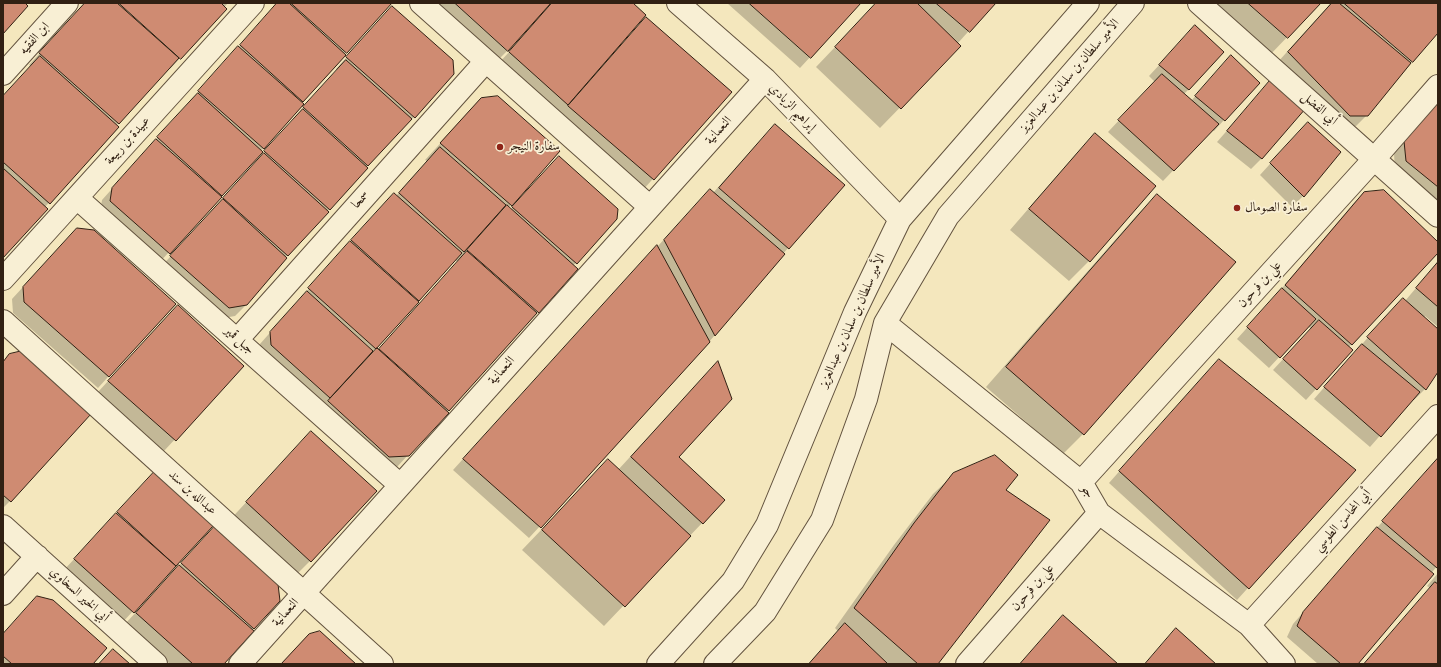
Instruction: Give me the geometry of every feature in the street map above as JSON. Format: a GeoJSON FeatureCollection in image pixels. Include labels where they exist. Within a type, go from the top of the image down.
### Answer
{"type":"FeatureCollection","features":[{"type":"Feature","properties":{"kind":"street","name":"ابن الفقيه"},"geometry":{"type":"LineString","coordinates":[[3,74],[67,3]]}},
{"type":"Feature","properties":{"kind":"street","name":"عبيدة بن ربيعة"},"geometry":{"type":"LineString","coordinates":[[3,279],[254,3]]}},
{"type":"Feature","properties":{"kind":"street"},"geometry":{"type":"LineString","coordinates":[[421,3],[650,207]]}},
{"type":"Feature","properties":{"kind":"street","name":"إبراهيم الزيادي"},"geometry":{"type":"LineString","coordinates":[[679,3],[765,79],[900,219]]}},
{"type":"Feature","properties":{"kind":"street","name":"الأمير سلطان بن سلمان بن عبدالعزيز"},"geometry":{"type":"LineString","coordinates":[[658,664],[733,581],[767,525],[855,312],[900,219],[1088,3]]}},
{"type":"Feature","properties":{"kind":"street","name":"الأمير سلطان بن سلمان بن عبدالعزيز"},"geometry":{"type":"LineString","coordinates":[[715,664],[765,612],[822,520],[866,399],[885,323],[948,216],[1133,3]]}},
{"type":"Feature","properties":{"kind":"street","name":"أبي الفضل"},"geometry":{"type":"LineString","coordinates":[[1199,3],[1375,158],[1438,216]]}},
{"type":"Feature","properties":{"kind":"street","name":"سمحا"},"geometry":{"type":"LineString","coordinates":[[237,340],[486,61]]}},
{"type":"Feature","properties":{"kind":"street","name":"النعمانية"},"geometry":{"type":"LineString","coordinates":[[240,664],[765,79]]}},
{"type":"Feature","properties":{"kind":"street","name":"علي بن فرحون"},"geometry":{"type":"LineString","coordinates":[[1081,482],[1375,158],[1438,86]]}},
{"type":"Feature","properties":{"kind":"street","name":"جبل قمير"},"geometry":{"type":"LineString","coordinates":[[77,198],[400,485]]}},
{"type":"Feature","properties":{"kind":"street","name":"عبدالله بن سند"},"geometry":{"type":"LineString","coordinates":[[3,321],[382,664]]}},
{"type":"Feature","properties":{"kind":"street","name":"جو"},"geometry":{"type":"LineString","coordinates":[[885,323],[1081,482],[1099,513],[1249,625],[1284,664]]}},
{"type":"Feature","properties":{"kind":"street","name":"أبي المحاسن الطوسي"},"geometry":{"type":"LineString","coordinates":[[1249,625],[1438,416]]}},
{"type":"Feature","properties":{"kind":"street","name":"علي بن فرحون"},"geometry":{"type":"LineString","coordinates":[[967,664],[1099,513]]}},
{"type":"Feature","properties":{"kind":"street","name":"أبي الخير السخاوي"},"geometry":{"type":"LineString","coordinates":[[3,526],[156,664]]}},
{"type":"Feature","properties":{"kind":"street"},"geometry":{"type":"LineString","coordinates":[[3,594],[37,556]]}},
{"type":"Feature","properties":{"kind":"building"},"geometry":{"type":"Polygon","coordinates":[[[3,3],[25,3],[28,6],[3,34],[3,3]]]}},
{"type":"Feature","properties":{"kind":"building"},"geometry":{"type":"Polygon","coordinates":[[[85,3],[117,3],[179,58],[119,124],[39,53],[85,3]]]}},
{"type":"Feature","properties":{"kind":"building"},"geometry":{"type":"Polygon","coordinates":[[[119,3],[221,3],[227,9],[181,59],[119,3]]]}},
{"type":"Feature","properties":{"kind":"building"},"geometry":{"type":"Polygon","coordinates":[[[277,3],[289,3],[346,55],[303,102],[240,45],[277,3]]]}},
{"type":"Feature","properties":{"kind":"building"},"geometry":{"type":"Polygon","coordinates":[[[291,3],[392,3],[347,53],[291,3]]]}},
{"type":"Feature","properties":{"kind":"building"},"geometry":{"type":"Polygon","coordinates":[[[455,3],[551,3],[508,51],[455,3]]]}},
{"type":"Feature","properties":{"kind":"building"},"geometry":{"type":"Polygon","coordinates":[[[552,3],[633,3],[646,15],[568,105],[509,52],[552,3]]]}},
{"type":"Feature","properties":{"kind":"building"},"geometry":{"type":"Polygon","coordinates":[[[749,3],[861,3],[811,58],[749,3]]]}},
{"type":"Feature","properties":{"kind":"building"},"geometry":{"type":"Polygon","coordinates":[[[876,3],[917,3],[961,46],[901,109],[835,47],[876,3]]]}},
{"type":"Feature","properties":{"kind":"building"},"geometry":{"type":"Polygon","coordinates":[[[936,3],[996,3],[970,32],[936,3]]]}},
{"type":"Feature","properties":{"kind":"building"},"geometry":{"type":"Polygon","coordinates":[[[1248,3],[1321,3],[1288,38],[1248,3]]]}},
{"type":"Feature","properties":{"kind":"building"},"geometry":{"type":"Polygon","coordinates":[[[1332,3],[1339,3],[1411,63],[1368,116],[1350,116],[1288,52],[1332,3]]]}},
{"type":"Feature","properties":{"kind":"building"},"geometry":{"type":"Polygon","coordinates":[[[1344,3],[1438,3],[1438,33],[1413,62],[1344,3]]]}},
{"type":"Feature","properties":{"kind":"building"},"geometry":{"type":"Polygon","coordinates":[[[392,6],[453,60],[454,74],[415,118],[346,57],[392,6]]]}},
{"type":"Feature","properties":{"kind":"building"},"geometry":{"type":"Polygon","coordinates":[[[646,17],[732,92],[654,180],[568,106],[646,17]]]}},
{"type":"Feature","properties":{"kind":"building"},"geometry":{"type":"Polygon","coordinates":[[[1195,25],[1224,52],[1189,90],[1159,65],[1195,25]]]}},
{"type":"Feature","properties":{"kind":"building"},"geometry":{"type":"Polygon","coordinates":[[[238,46],[304,104],[264,149],[198,91],[238,46]]]}},
{"type":"Feature","properties":{"kind":"building"},"geometry":{"type":"Polygon","coordinates":[[[1231,55],[1260,83],[1225,121],[1195,96],[1231,55]]]}},
{"type":"Feature","properties":{"kind":"building"},"geometry":{"type":"Polygon","coordinates":[[[40,56],[119,127],[50,204],[3,162],[3,96],[40,56]]]}},
{"type":"Feature","properties":{"kind":"building"},"geometry":{"type":"Polygon","coordinates":[[[346,60],[412,119],[368,166],[303,107],[346,60]]]}},
{"type":"Feature","properties":{"kind":"building"},"geometry":{"type":"Polygon","coordinates":[[[1162,74],[1219,124],[1174,171],[1118,120],[1162,74]]]}},
{"type":"Feature","properties":{"kind":"building"},"geometry":{"type":"Polygon","coordinates":[[[1273,77],[1306,108],[1262,159],[1227,131],[1273,77]]]}},
{"type":"Feature","properties":{"kind":"building"},"geometry":{"type":"Polygon","coordinates":[[[198,93],[263,152],[222,196],[157,137],[198,93]]]}},
{"type":"Feature","properties":{"kind":"building","name":"سفارة النيجر"},"geometry":{"type":"Polygon","coordinates":[[[498,96],[560,151],[512,206],[440,143],[481,98],[498,96]]]}},
{"type":"Feature","properties":{"kind":"building"},"geometry":{"type":"Polygon","coordinates":[[[1438,101],[1438,187],[1406,161],[1404,141],[1438,101]]]}},
{"type":"Feature","properties":{"kind":"building"},"geometry":{"type":"Polygon","coordinates":[[[303,109],[368,168],[330,210],[264,151],[303,109]]]}},
{"type":"Feature","properties":{"kind":"building"},"geometry":{"type":"Polygon","coordinates":[[[1308,122],[1341,152],[1304,197],[1270,163],[1308,122]]]}},
{"type":"Feature","properties":{"kind":"building"},"geometry":{"type":"Polygon","coordinates":[[[775,124],[845,185],[789,249],[719,188],[775,124]]]}},
{"type":"Feature","properties":{"kind":"building"},"geometry":{"type":"Polygon","coordinates":[[[1095,133],[1156,186],[1090,262],[1029,209],[1095,133]]]}},
{"type":"Feature","properties":{"kind":"building"},"geometry":{"type":"Polygon","coordinates":[[[156,139],[222,197],[170,254],[110,201],[112,188],[156,139]]]}},
{"type":"Feature","properties":{"kind":"building"},"geometry":{"type":"Polygon","coordinates":[[[440,147],[506,205],[464,252],[399,193],[440,147]]]}},
{"type":"Feature","properties":{"kind":"building"},"geometry":{"type":"Polygon","coordinates":[[[264,153],[329,212],[288,256],[223,198],[264,153]]]}},
{"type":"Feature","properties":{"kind":"building"},"geometry":{"type":"Polygon","coordinates":[[[559,156],[618,209],[617,219],[577,264],[512,207],[559,156]]]}},
{"type":"Feature","properties":{"kind":"building"},"geometry":{"type":"Polygon","coordinates":[[[3,168],[48,209],[3,258],[3,168]]]}},
{"type":"Feature","properties":{"kind":"building"},"geometry":{"type":"Polygon","coordinates":[[[710,189],[785,254],[715,336],[664,240],[710,189]]]}},
{"type":"Feature","properties":{"kind":"building"},"geometry":{"type":"Polygon","coordinates":[[[1384,190],[1438,242],[1438,253],[1352,345],[1285,285],[1364,192],[1384,190]]]}},
{"type":"Feature","properties":{"kind":"building"},"geometry":{"type":"Polygon","coordinates":[[[394,193],[462,253],[419,301],[351,240],[394,193]]]}},
{"type":"Feature","properties":{"kind":"building"},"geometry":{"type":"Polygon","coordinates":[[[1157,194],[1236,262],[1084,435],[1006,367],[1157,194]]]}},
{"type":"Feature","properties":{"kind":"building"},"geometry":{"type":"Polygon","coordinates":[[[223,199],[287,258],[247,305],[229,308],[170,256],[223,199]]]}},
{"type":"Feature","properties":{"kind":"building"},"geometry":{"type":"Polygon","coordinates":[[[507,205],[578,269],[539,313],[467,250],[507,205]]]}},
{"type":"Feature","properties":{"kind":"building"},"geometry":{"type":"Polygon","coordinates":[[[77,228],[94,230],[176,304],[109,377],[24,302],[23,287],[77,228]]]}},
{"type":"Feature","properties":{"kind":"building"},"geometry":{"type":"Polygon","coordinates":[[[350,241],[419,302],[376,349],[308,288],[350,241]]]}},
{"type":"Feature","properties":{"kind":"building"},"geometry":{"type":"Polygon","coordinates":[[[657,245],[710,342],[541,528],[463,459],[657,245]]]}},
{"type":"Feature","properties":{"kind":"building"},"geometry":{"type":"Polygon","coordinates":[[[467,251],[537,313],[449,411],[379,349],[467,251]]]}},
{"type":"Feature","properties":{"kind":"building"},"geometry":{"type":"Polygon","coordinates":[[[1438,262],[1438,307],[1416,288],[1438,262]]]}},
{"type":"Feature","properties":{"kind":"building"},"geometry":{"type":"Polygon","coordinates":[[[1282,288],[1316,319],[1280,358],[1247,327],[1282,288]]]}},
{"type":"Feature","properties":{"kind":"building"},"geometry":{"type":"Polygon","coordinates":[[[307,291],[373,351],[330,398],[271,345],[270,332],[307,291]]]}},
{"type":"Feature","properties":{"kind":"building"},"geometry":{"type":"Polygon","coordinates":[[[1403,298],[1438,329],[1438,372],[1426,390],[1367,337],[1403,298]]]}},
{"type":"Feature","properties":{"kind":"building"},"geometry":{"type":"Polygon","coordinates":[[[178,305],[244,366],[176,441],[108,381],[178,305]]]}},
{"type":"Feature","properties":{"kind":"building"},"geometry":{"type":"Polygon","coordinates":[[[1319,320],[1353,350],[1317,390],[1283,359],[1319,320]]]}},
{"type":"Feature","properties":{"kind":"building"},"geometry":{"type":"Polygon","coordinates":[[[1362,344],[1420,392],[1381,437],[1324,387],[1362,344]]]}},
{"type":"Feature","properties":{"kind":"building"},"geometry":{"type":"Polygon","coordinates":[[[377,348],[449,413],[409,456],[389,457],[328,401],[377,348]]]}},
{"type":"Feature","properties":{"kind":"building"},"geometry":{"type":"Polygon","coordinates":[[[22,351],[91,414],[11,502],[3,495],[3,362],[9,354],[22,351]]]}},
{"type":"Feature","properties":{"kind":"building"},"geometry":{"type":"Polygon","coordinates":[[[1219,359],[1356,470],[1249,589],[1119,471],[1219,359]]]}},
{"type":"Feature","properties":{"kind":"building"},"geometry":{"type":"Polygon","coordinates":[[[718,361],[732,399],[679,457],[725,500],[703,524],[631,457],[718,361]]]}},
{"type":"Feature","properties":{"kind":"building"},"geometry":{"type":"Polygon","coordinates":[[[311,431],[377,491],[311,562],[246,502],[311,431]]]}},
{"type":"Feature","properties":{"kind":"building"},"geometry":{"type":"Polygon","coordinates":[[[995,455],[1018,475],[1006,490],[1050,520],[938,664],[918,664],[854,608],[914,523],[953,473],[995,455]]]}},
{"type":"Feature","properties":{"kind":"building"},"geometry":{"type":"Polygon","coordinates":[[[1438,458],[1438,567],[1437,568],[1382,521],[1438,458]]]}},
{"type":"Feature","properties":{"kind":"building"},"geometry":{"type":"Polygon","coordinates":[[[608,459],[691,536],[625,607],[542,530],[608,459]]]}},
{"type":"Feature","properties":{"kind":"building"},"geometry":{"type":"Polygon","coordinates":[[[155,471],[213,526],[176,566],[117,512],[155,471]]]}},
{"type":"Feature","properties":{"kind":"building"},"geometry":{"type":"Polygon","coordinates":[[[116,513],[176,566],[134,613],[74,559],[116,513]]]}},
{"type":"Feature","properties":{"kind":"building"},"geometry":{"type":"Polygon","coordinates":[[[214,527],[278,584],[280,601],[254,629],[181,563],[214,527]]]}},
{"type":"Feature","properties":{"kind":"building"},"geometry":{"type":"Polygon","coordinates":[[[1377,527],[1434,574],[1358,664],[1341,664],[1297,626],[1303,612],[1377,527]]]}},
{"type":"Feature","properties":{"kind":"building"},"geometry":{"type":"Polygon","coordinates":[[[179,565],[254,631],[224,664],[193,664],[136,613],[179,565]]]}},
{"type":"Feature","properties":{"kind":"building"},"geometry":{"type":"Polygon","coordinates":[[[1435,582],[1438,584],[1438,664],[1364,664],[1435,582]]]}},
{"type":"Feature","properties":{"kind":"building"},"geometry":{"type":"Polygon","coordinates":[[[37,596],[53,600],[107,648],[93,664],[12,664],[3,656],[3,634],[37,596]]]}},
{"type":"Feature","properties":{"kind":"building"},"geometry":{"type":"Polygon","coordinates":[[[1063,615],[1118,664],[1020,664],[1063,615]]]}},
{"type":"Feature","properties":{"kind":"building"},"geometry":{"type":"Polygon","coordinates":[[[845,623],[888,664],[809,664],[845,623]]]}},
{"type":"Feature","properties":{"kind":"building"},"geometry":{"type":"Polygon","coordinates":[[[1176,628],[1216,664],[1145,664],[1176,628]]]}},
{"type":"Feature","properties":{"kind":"building"},"geometry":{"type":"Polygon","coordinates":[[[320,631],[356,664],[281,664],[309,634],[320,631]]]}},
{"type":"Feature","properties":{"kind":"building"},"geometry":{"type":"Polygon","coordinates":[[[113,649],[130,664],[99,664],[113,649]]]}},
{"type":"Feature","properties":{"kind":"place","name":"سفارة النيجر"},"geometry":{"type":"Point","coordinates":[500,147]}},
{"type":"Feature","properties":{"kind":"place","name":"سفارة الصومال"},"geometry":{"type":"Point","coordinates":[1237,208]}}]}
